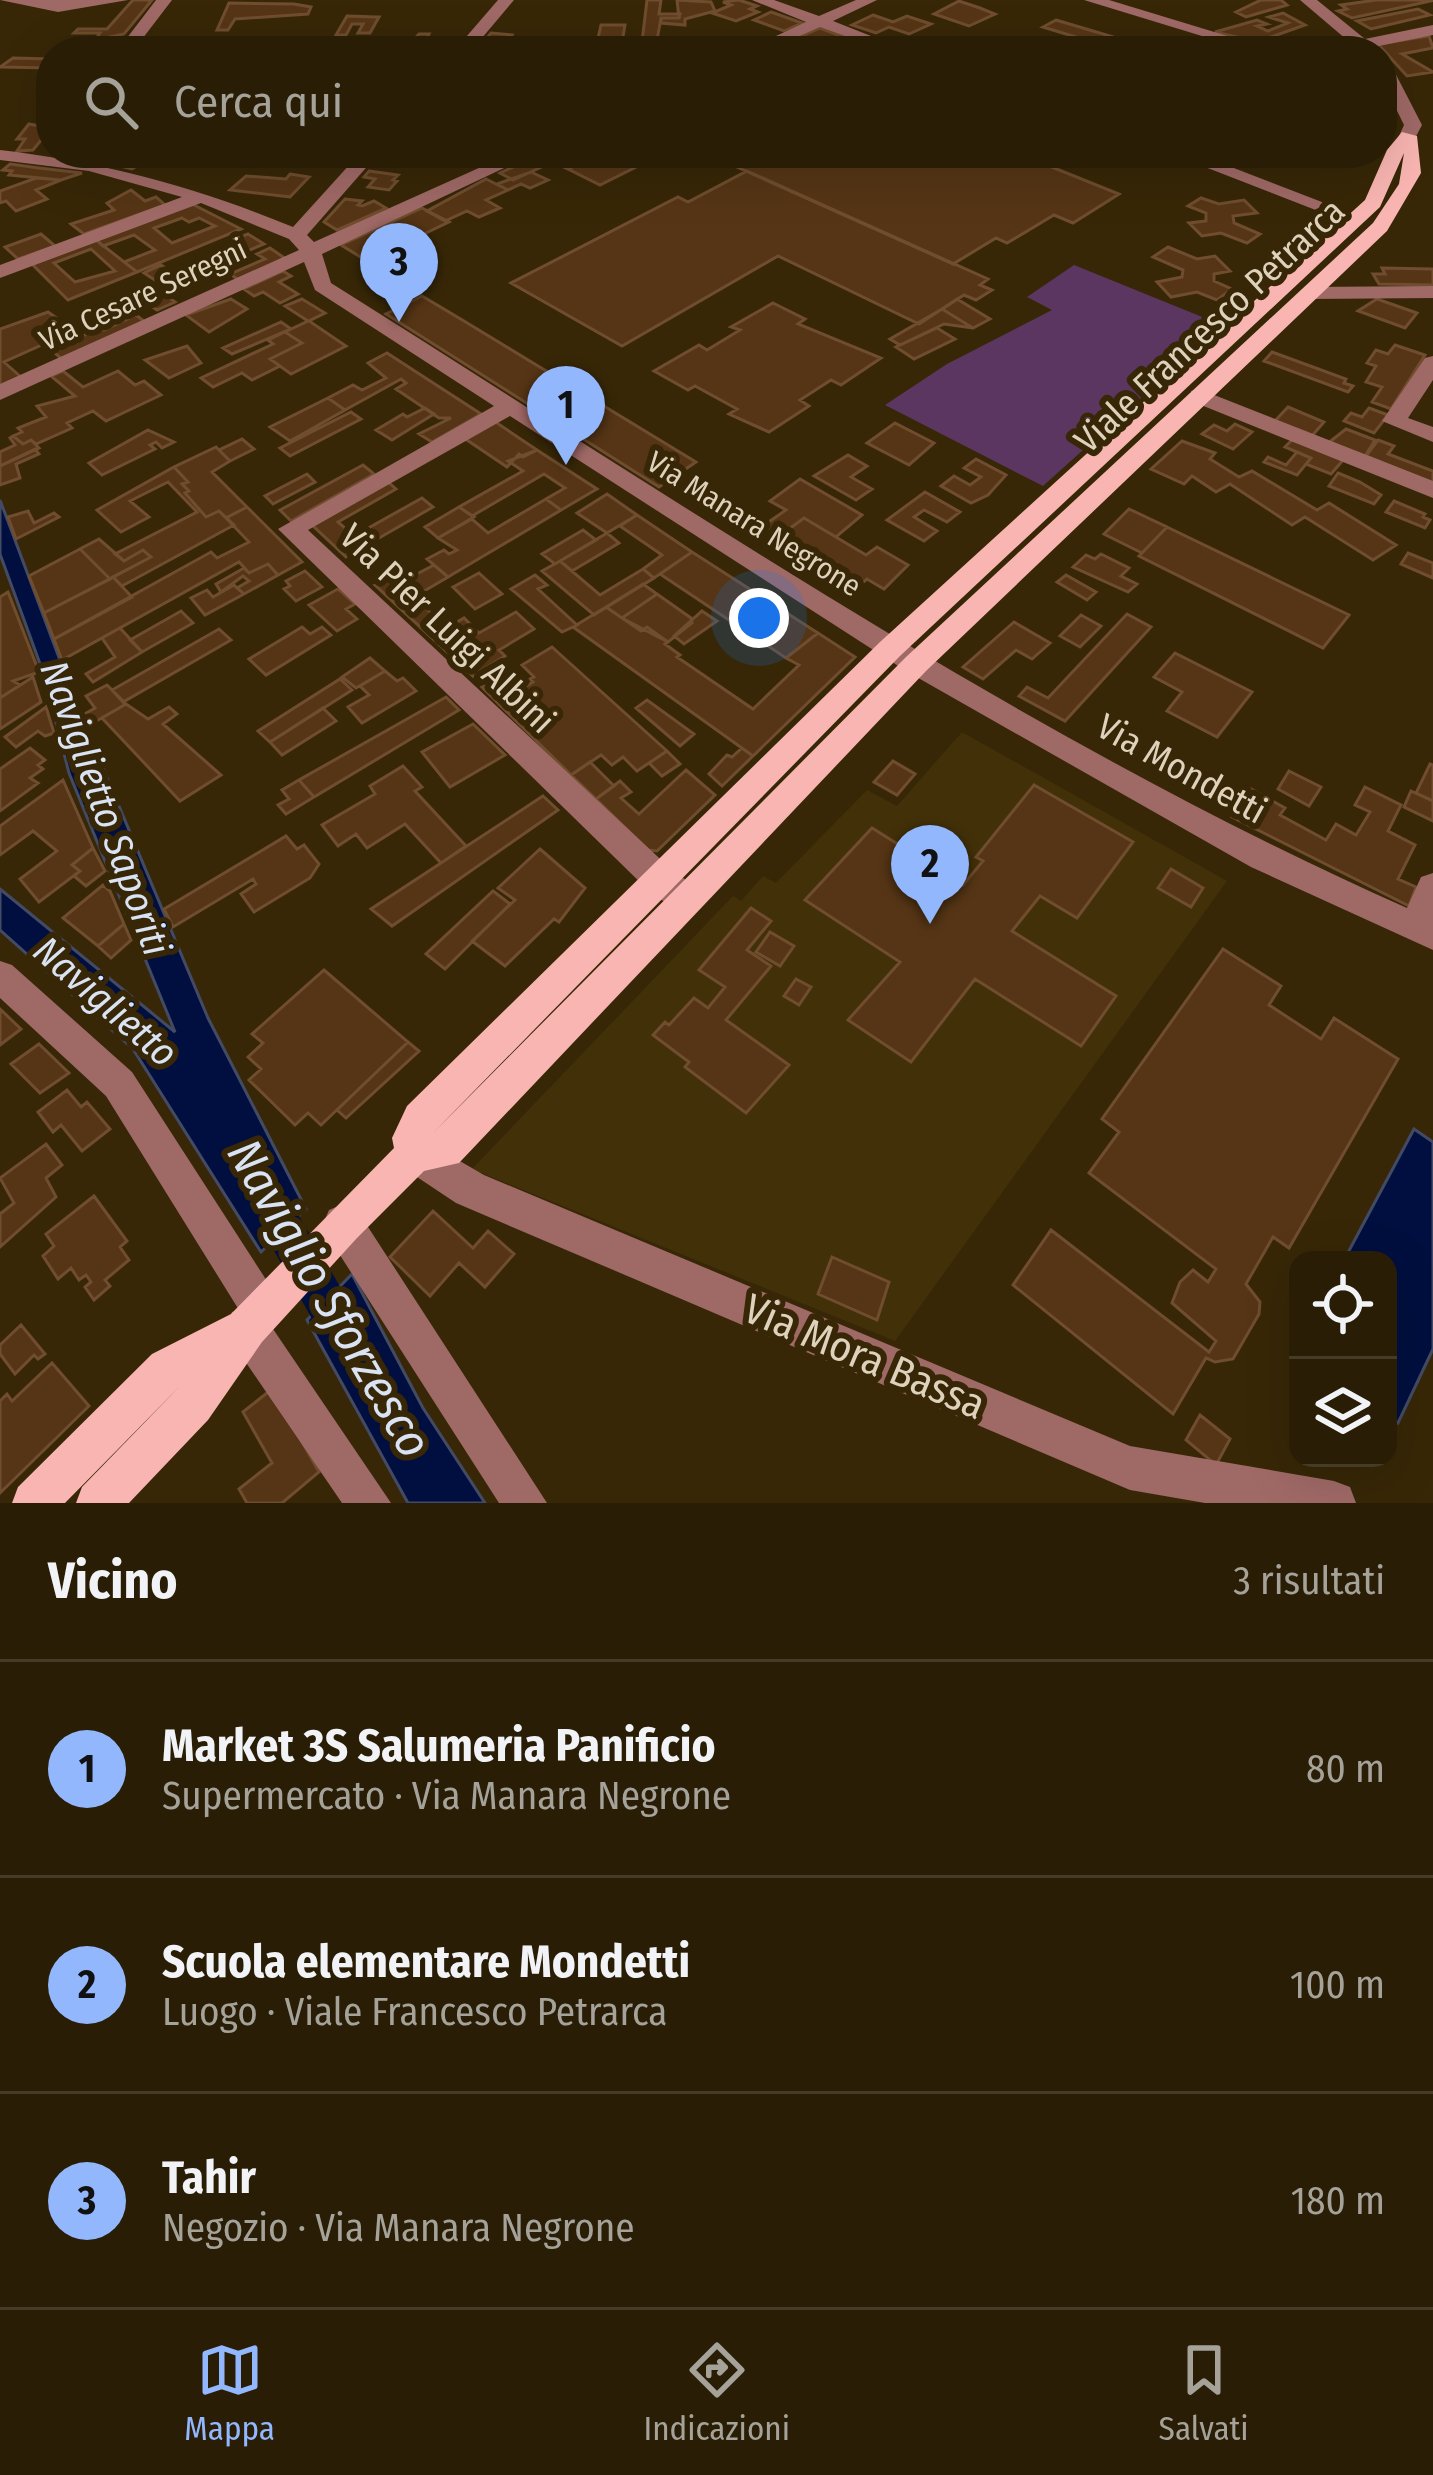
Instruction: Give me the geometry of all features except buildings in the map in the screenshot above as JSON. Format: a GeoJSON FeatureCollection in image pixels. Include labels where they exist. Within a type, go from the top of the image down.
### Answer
{"type":"FeatureCollection","features":[{"type":"Feature","properties":{"kind":"main road","name":"Viale Francesco Petrarca"},"geometry":{"type":"LineString","coordinates":[[415,1154],[411,1138],[421,1119],[660,880],[1380,227],[1424,159],[1423,130]]}},
{"type":"Feature","properties":{"kind":"main road","name":"Viale Francesco Petrarca"},"geometry":{"type":"LineString","coordinates":[[98,1503],[193,1405],[264,1307],[336,1232],[415,1154],[446,1150],[685,898],[903,657],[1356,219],[1385,183],[1389,168]]}},
{"type":"Feature","properties":{"kind":"main road","name":"Viale Francesco Petrarca"},"geometry":{"type":"LineString","coordinates":[[34,1503],[167,1369],[264,1307]]}},
{"type":"Feature","properties":{"kind":"street"},"geometry":{"type":"LineString","coordinates":[[7,0],[58,7],[120,0]]}},
{"type":"Feature","properties":{"kind":"street"},"geometry":{"type":"LineString","coordinates":[[136,36],[164,0]]}},
{"type":"Feature","properties":{"kind":"street"},"geometry":{"type":"LineString","coordinates":[[475,36],[506,0]]}},
{"type":"Feature","properties":{"kind":"street"},"geometry":{"type":"LineString","coordinates":[[760,0],[859,36]]}},
{"type":"Feature","properties":{"kind":"street"},"geometry":{"type":"LineString","coordinates":[[787,36],[869,0]]}},
{"type":"Feature","properties":{"kind":"street"},"geometry":{"type":"LineString","coordinates":[[1092,0],[1217,36]]}},
{"type":"Feature","properties":{"kind":"street"},"geometry":{"type":"LineString","coordinates":[[1295,0],[1345,36]]}},
{"type":"Feature","properties":{"kind":"street"},"geometry":{"type":"LineString","coordinates":[[1309,0],[1349,36]]}},
{"type":"Feature","properties":{"kind":"street"},"geometry":{"type":"LineString","coordinates":[[1397,40],[1433,30]]}},
{"type":"Feature","properties":{"kind":"street"},"geometry":{"type":"LineString","coordinates":[[1397,88],[1423,130]]}},
{"type":"Feature","properties":{"kind":"street"},"geometry":{"type":"LineString","coordinates":[[0,154],[36,152]]}},
{"type":"Feature","properties":{"kind":"street"},"geometry":{"type":"LineString","coordinates":[[97,168],[201,196],[304,243],[359,168]]}},
{"type":"Feature","properties":{"kind":"street","name":"Via Cesare Seregni"},"geometry":{"type":"LineString","coordinates":[[0,393],[304,243],[490,168]]}},
{"type":"Feature","properties":{"kind":"street"},"geometry":{"type":"LineString","coordinates":[[1218,168],[1356,219]]}},
{"type":"Feature","properties":{"kind":"street"},"geometry":{"type":"LineString","coordinates":[[0,272],[201,196]]}},
{"type":"Feature","properties":{"kind":"street","name":"Via Manara Negrone"},"geometry":{"type":"LineString","coordinates":[[304,243],[322,286],[903,657]]}},
{"type":"Feature","properties":{"kind":"street"},"geometry":{"type":"LineString","coordinates":[[1309,293],[1433,292]]}},
{"type":"Feature","properties":{"kind":"street"},"geometry":{"type":"LineString","coordinates":[[1433,363],[1394,421],[1433,435]]}},
{"type":"Feature","properties":{"kind":"street"},"geometry":{"type":"LineString","coordinates":[[1199,396],[1433,490]]}},
{"type":"Feature","properties":{"kind":"street","name":"Via Pier Luigi Albini"},"geometry":{"type":"LineString","coordinates":[[507,407],[291,529],[660,880],[685,898]]}},
{"type":"Feature","properties":{"kind":"street","name":"Via Mondetti"},"geometry":{"type":"LineString","coordinates":[[903,657],[1262,858],[1424,932],[1433,887]]}},
{"type":"Feature","properties":{"kind":"street"},"geometry":{"type":"LineString","coordinates":[[0,976],[118,1084],[264,1307],[369,1503]]}},
{"type":"Feature","properties":{"kind":"street","name":"Via Mora Bassa"},"geometry":{"type":"LineString","coordinates":[[415,1154],[470,1189],[1130,1468],[1334,1503]]}},
{"type":"Feature","properties":{"kind":"street"},"geometry":{"type":"LineString","coordinates":[[336,1232],[525,1503]]}},
{"type":"Feature","properties":{"kind":"shaded area"},"geometry":{"type":"Polygon","coordinates":[[[1074,265],[1222,325],[1043,486],[885,405],[947,364],[1052,310],[1027,297],[1074,265]]]}},
{"type":"Feature","properties":{"kind":"shaded area"},"geometry":{"type":"Polygon","coordinates":[[[962,732],[1227,881],[895,1341],[472,1169],[733,896],[741,901],[763,876],[776,883],[867,790],[897,806],[962,732]]]}},
{"type":"Feature","properties":{"kind":"water"},"geometry":{"type":"Polygon","coordinates":[[[0,500],[79,711],[208,1018],[306,1209],[261,1252],[133,1049],[0,930],[0,889],[175,1032],[69,773],[43,672],[0,554],[0,500]]]}},
{"type":"Feature","properties":{"kind":"water"},"geometry":{"type":"Polygon","coordinates":[[[1414,1129],[1433,1142],[1433,1349],[1398,1423],[1397,1251],[1349,1251],[1414,1129]]]}},
{"type":"Feature","properties":{"kind":"water"},"geometry":{"type":"Polygon","coordinates":[[[352,1274],[423,1408],[485,1503],[408,1503],[307,1320],[352,1274]]]}},
{"type":"Feature","properties":{"kind":"waterway","name":"Naviglio Sforzesco"},"geometry":{"type":"LineString","coordinates":[[266,1197],[346,1338]]}},
{"type":"Feature","properties":{"kind":"place","name":"Tahir"},"geometry":{"type":"Point","coordinates":[399,322]}},
{"type":"Feature","properties":{"kind":"place","name":"Market 3S Salumeria Panificio"},"geometry":{"type":"Point","coordinates":[566,465]}},
{"type":"Feature","properties":{"kind":"place","name":"Scuola elementare Mondetti"},"geometry":{"type":"Point","coordinates":[930,924]}},
{"type":"Feature","properties":{"kind":"water label","name":"Naviglietto Saporiti"},"geometry":{"type":"Point","coordinates":[106,808]}},
{"type":"Feature","properties":{"kind":"water label","name":"Naviglietto"},"geometry":{"type":"Point","coordinates":[106,1001]}}]}
